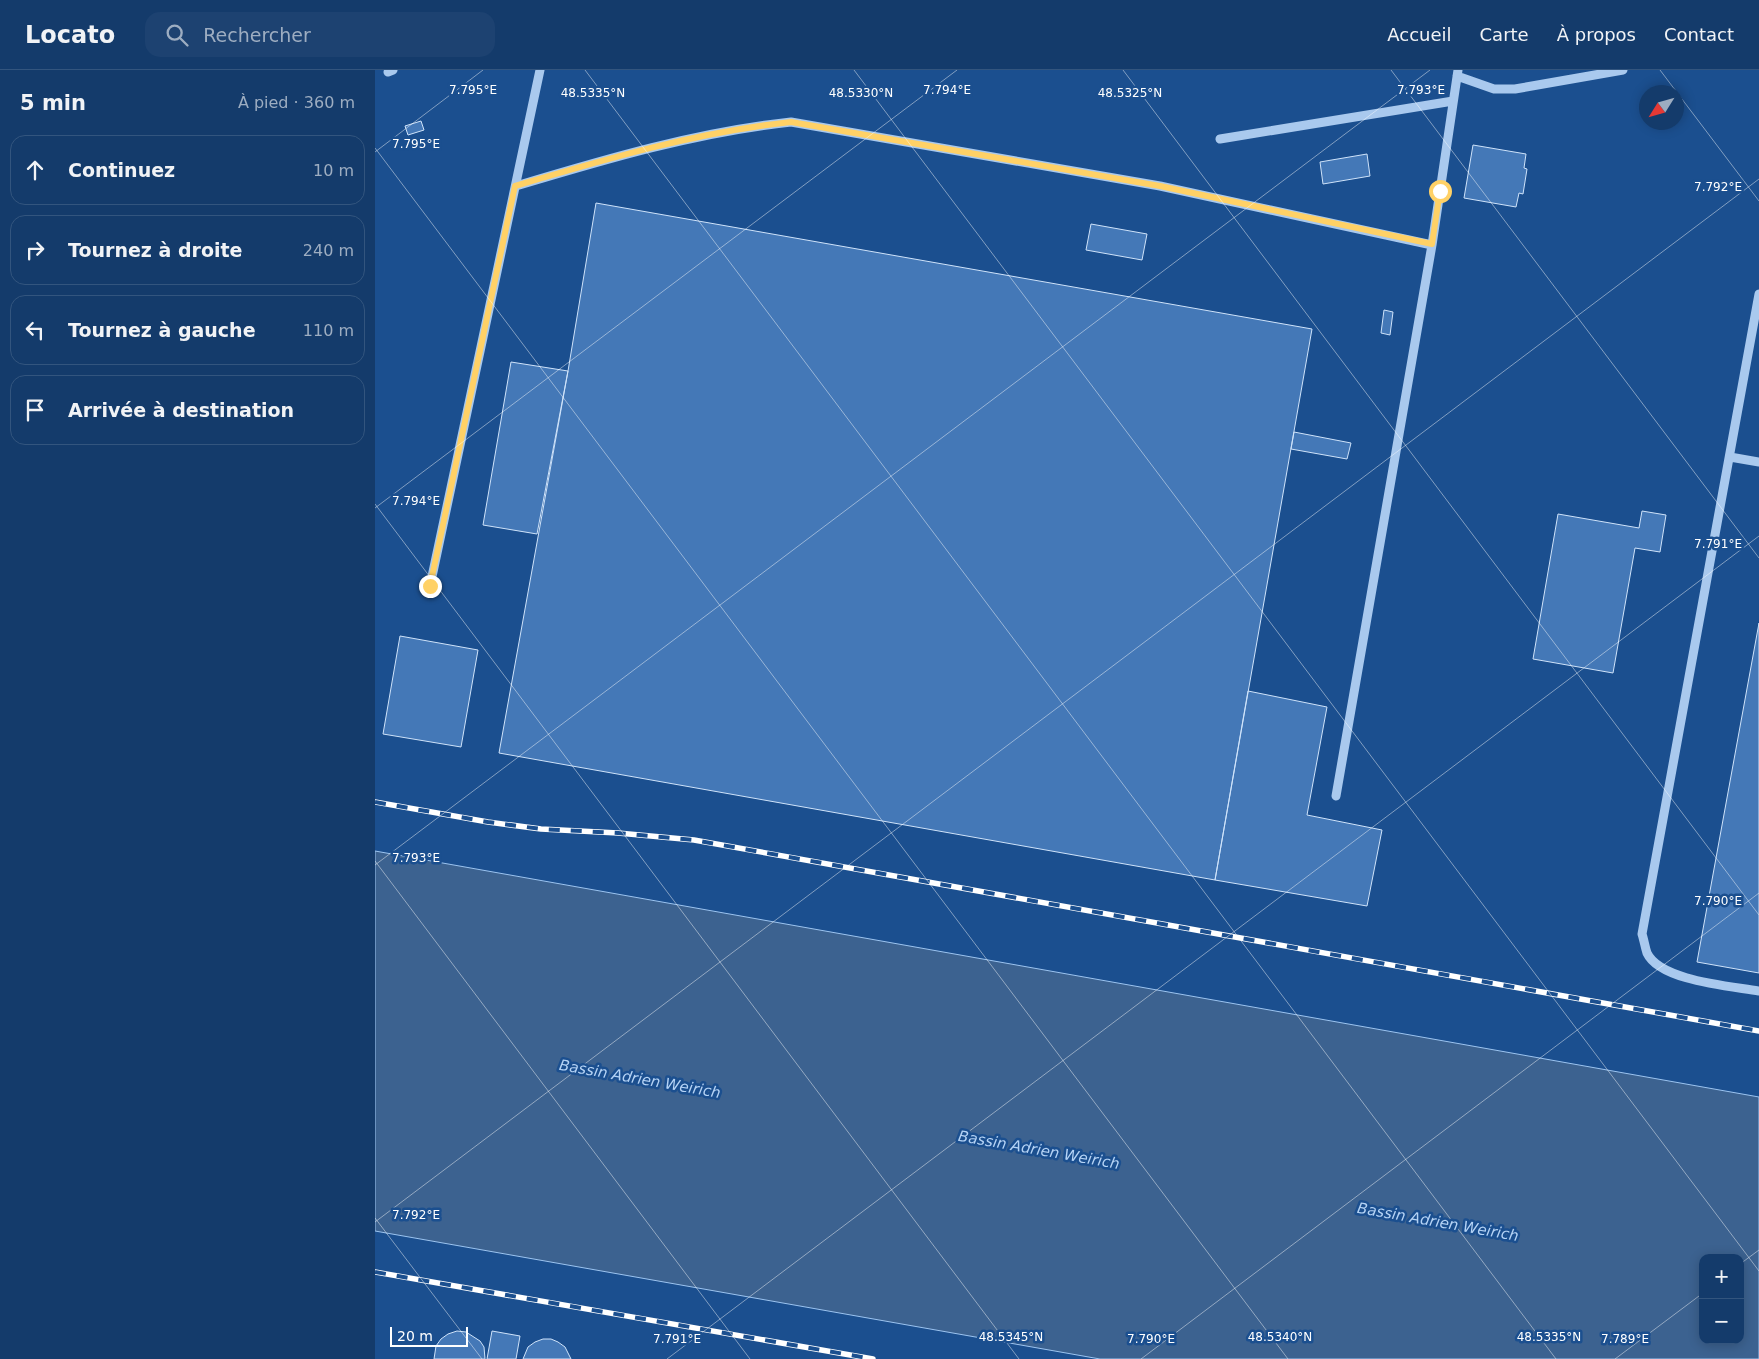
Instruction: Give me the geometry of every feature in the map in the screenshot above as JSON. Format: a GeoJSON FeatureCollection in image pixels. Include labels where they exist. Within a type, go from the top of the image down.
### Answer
{"type":"FeatureCollection","features":[{"type":"Feature","properties":{"kind":"lane"},"geometry":{"type":"LineString","coordinates":[[430,586],[540,70]]}},
{"type":"Feature","properties":{"kind":"lane"},"geometry":{"type":"LineString","coordinates":[[1336,796],[1432,244],[1458,73],[1495,89],[1515,89],[1623,70]]}},
{"type":"Feature","properties":{"kind":"lane"},"geometry":{"type":"LineString","coordinates":[[1220,139],[1453,101]]}},
{"type":"Feature","properties":{"kind":"lane"},"geometry":{"type":"LineString","coordinates":[[515,186],[630,152],[755,126],[791,122],[1160,186],[1432,244]]}},
{"type":"Feature","properties":{"kind":"lane"},"geometry":{"type":"LineString","coordinates":[[1759,294],[1642,934],[1647,954],[1660,968],[1679,977],[1759,991]]}},
{"type":"Feature","properties":{"kind":"lane"},"geometry":{"type":"LineString","coordinates":[[1730,457],[1759,462]]}},
{"type":"Feature","properties":{"kind":"water","name":"Bassin Adrien Weirich"},"geometry":{"type":"Polygon","coordinates":[[[375,851],[1759,1097],[1759,1359],[1100,1359],[375,1231],[375,851]]]}},
{"type":"Feature","properties":{"kind":"building"},"geometry":{"type":"Polygon","coordinates":[[[421,121],[424,130],[408,135],[405,126],[421,121]]]}},
{"type":"Feature","properties":{"kind":"building"},"geometry":{"type":"Polygon","coordinates":[[[1473,145],[1526,154],[1524,168],[1527,169],[1523,194],[1519,193],[1516,207],[1464,198],[1473,145]]]}},
{"type":"Feature","properties":{"kind":"building"},"geometry":{"type":"Polygon","coordinates":[[[1367,154],[1370,176],[1323,184],[1320,162],[1367,154]]]}},
{"type":"Feature","properties":{"kind":"building"},"geometry":{"type":"Polygon","coordinates":[[[596,203],[1312,329],[1215,880],[499,753],[568,371],[596,203]]]}},
{"type":"Feature","properties":{"kind":"building"},"geometry":{"type":"Polygon","coordinates":[[[1091,224],[1147,234],[1142,260],[1086,250],[1091,224]]]}},
{"type":"Feature","properties":{"kind":"building"},"geometry":{"type":"Polygon","coordinates":[[[1384,310],[1393,312],[1390,335],[1381,333],[1384,310]]]}},
{"type":"Feature","properties":{"kind":"building"},"geometry":{"type":"Polygon","coordinates":[[[511,362],[568,371],[537,534],[483,525],[511,362]]]}},
{"type":"Feature","properties":{"kind":"building"},"geometry":{"type":"Polygon","coordinates":[[[1294,432],[1351,443],[1347,459],[1291,449],[1294,432]]]}},
{"type":"Feature","properties":{"kind":"building"},"geometry":{"type":"Polygon","coordinates":[[[1642,511],[1666,515],[1660,552],[1635,548],[1613,673],[1533,659],[1558,514],[1639,528],[1642,511]]]}},
{"type":"Feature","properties":{"kind":"building"},"geometry":{"type":"Polygon","coordinates":[[[1759,623],[1759,973],[1697,962],[1759,623]]]}},
{"type":"Feature","properties":{"kind":"building"},"geometry":{"type":"Polygon","coordinates":[[[400,636],[478,650],[461,747],[383,734],[400,636]]]}},
{"type":"Feature","properties":{"kind":"building"},"geometry":{"type":"Polygon","coordinates":[[[1248,691],[1327,707],[1307,815],[1382,830],[1367,906],[1215,880],[1248,691]]]}},
{"type":"Feature","properties":{"kind":"building"},"geometry":{"type":"Polygon","coordinates":[[[457,1331],[466,1332],[480,1341],[484,1347],[485,1359],[434,1359],[436,1346],[441,1339],[457,1331]]]}},
{"type":"Feature","properties":{"kind":"building"},"geometry":{"type":"Polygon","coordinates":[[[492,1331],[520,1336],[516,1359],[487,1359],[492,1331]]]}},
{"type":"Feature","properties":{"kind":"building"},"geometry":{"type":"Polygon","coordinates":[[[543,1339],[551,1339],[565,1347],[571,1359],[523,1359],[528,1347],[543,1339]]]}},
{"type":"Feature","properties":{"kind":"railway"},"geometry":{"type":"LineString","coordinates":[[375,802],[488,822],[541,829],[618,833],[694,840],[1759,1031]]}},
{"type":"Feature","properties":{"kind":"railway"},"geometry":{"type":"LineString","coordinates":[[375,1272],[873,1359]]}},
{"type":"Feature","properties":{"kind":"route"},"geometry":{"type":"LineString","coordinates":[[430,586],[515,186],[630,152],[755,126],[791,122],[1160,186],[1432,244],[1440,191]]}}]}
